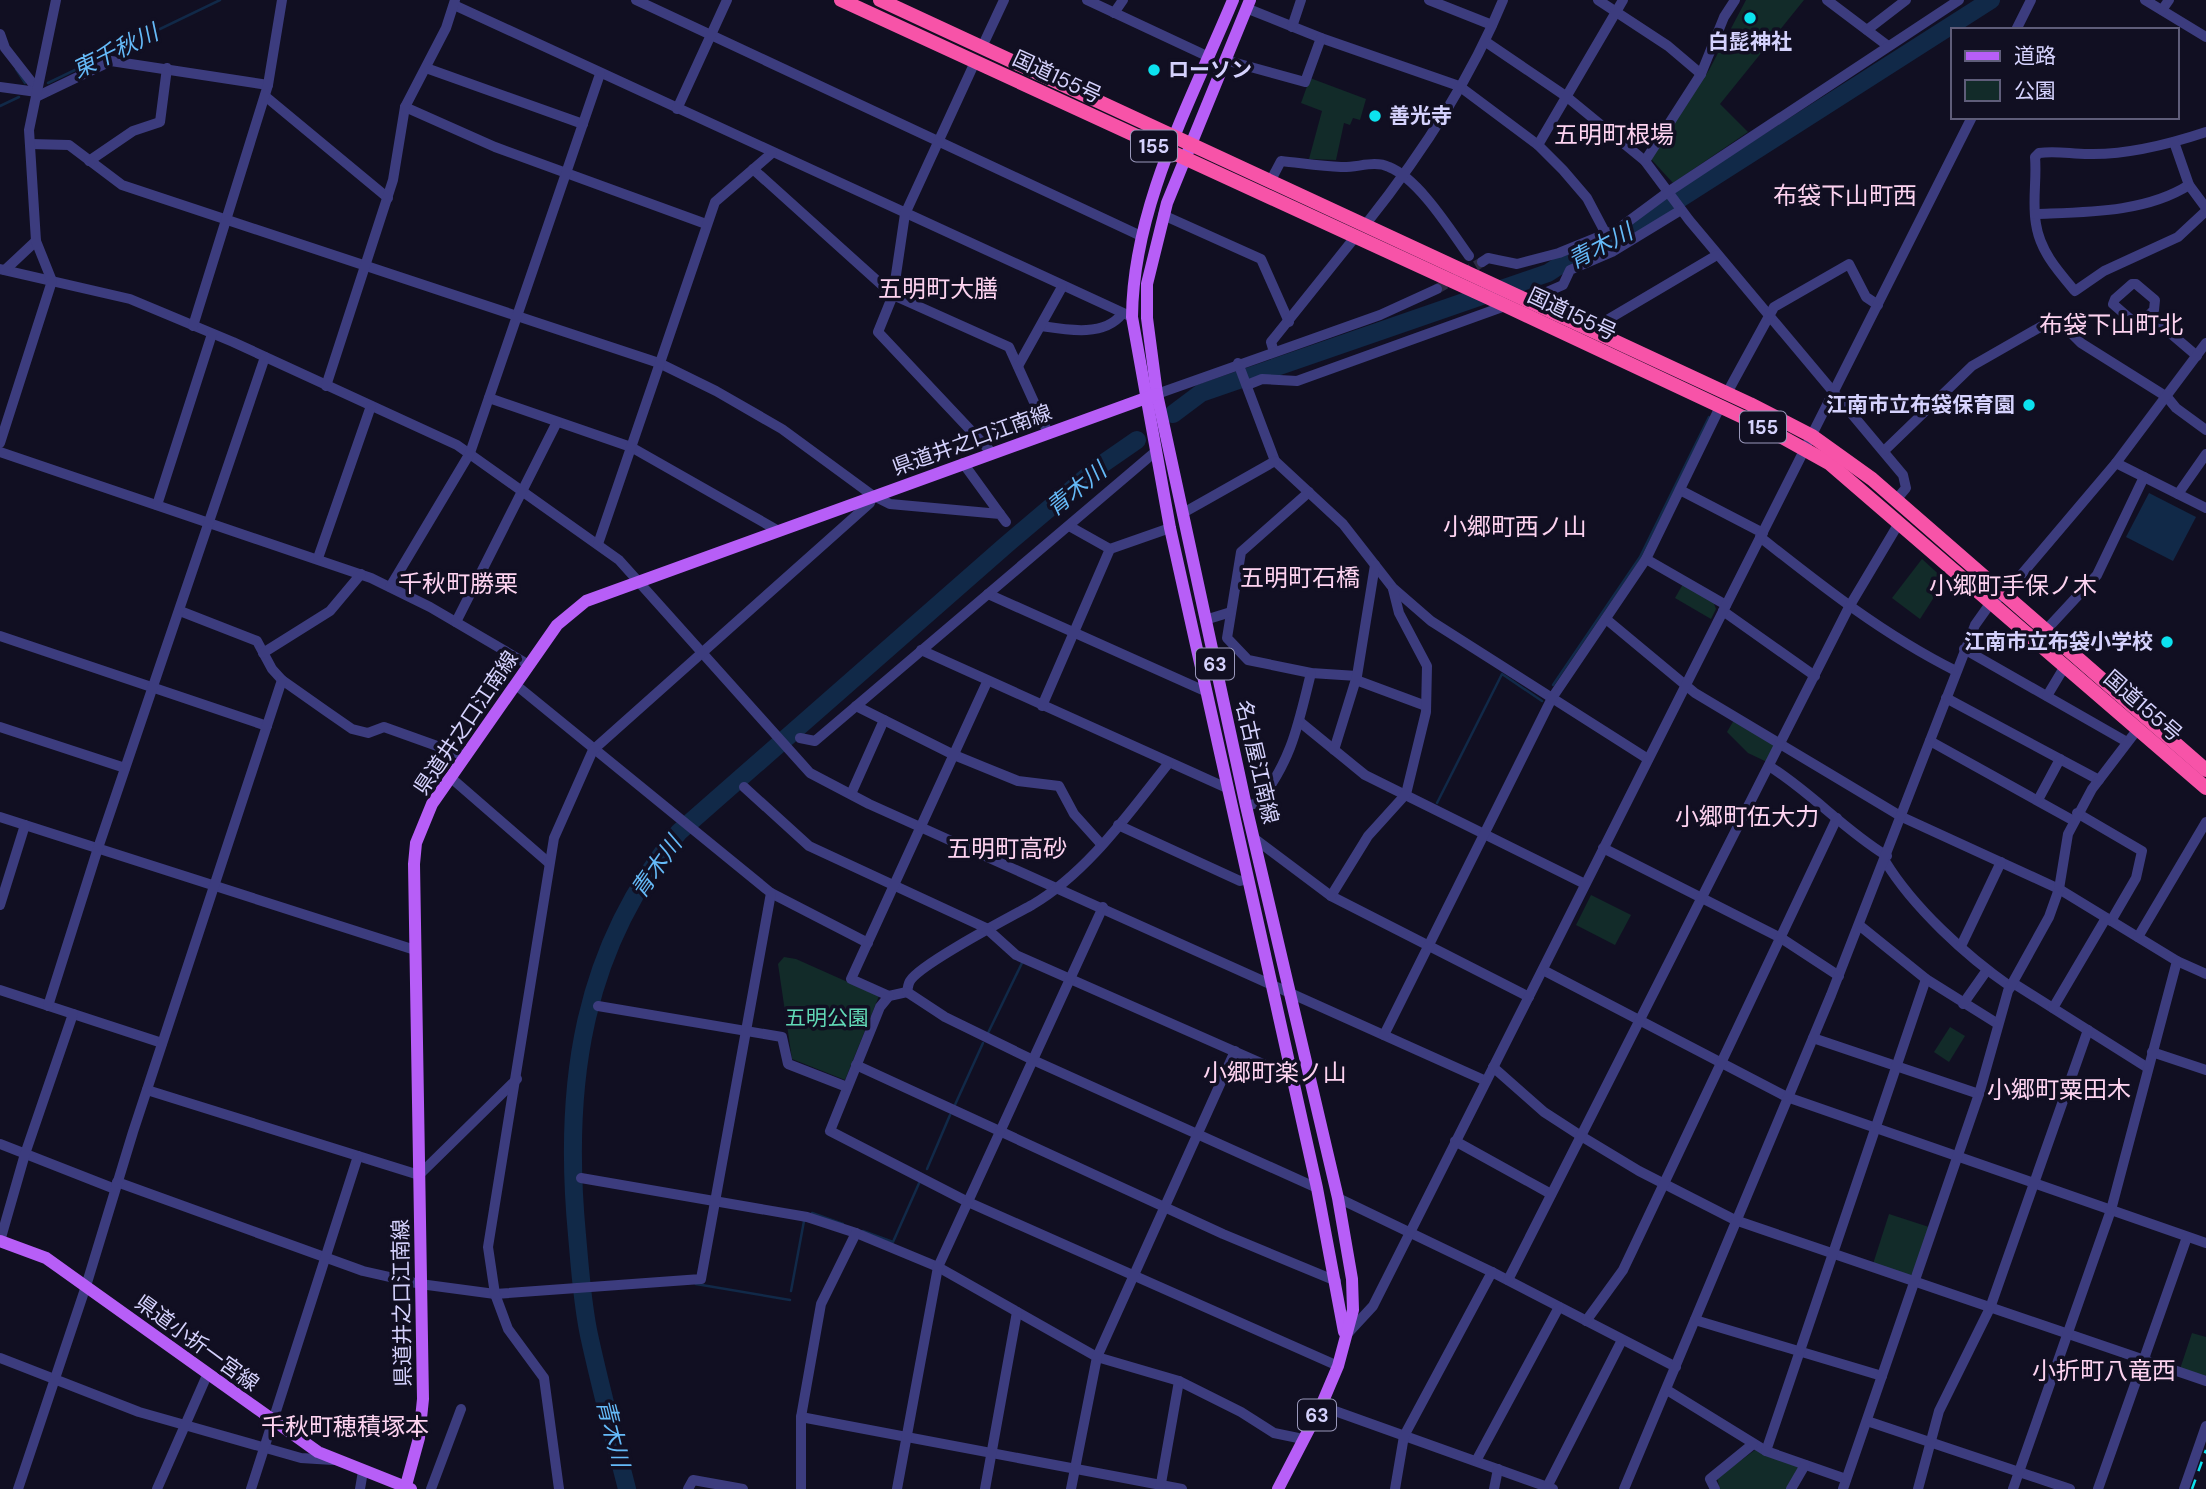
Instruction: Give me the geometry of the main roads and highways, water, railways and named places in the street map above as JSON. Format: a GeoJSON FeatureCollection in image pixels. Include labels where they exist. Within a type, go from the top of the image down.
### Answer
{"type":"FeatureCollection","features":[{"type":"Feature","properties":{"kind":"highway","name":"国道155号"},"geometry":{"type":"LineString","coordinates":[[841,0],[1176,156],[1246,185],[1720,407],[1808,443],[1899,523],[2046,630],[2206,770]]}},
{"type":"Feature","properties":{"kind":"highway","name":"国道155号"},"geometry":{"type":"LineString","coordinates":[[880,0],[1727,393],[1896,500],[1999,598],[2065,666],[2206,788]]}},
{"type":"Feature","properties":{"kind":"main road","name":"名古屋江南線"},"geometry":{"type":"LineString","coordinates":[[1230,1],[1175,138],[1176,156],[1147,284],[1150,396],[1156,452],[1170,528],[1229,789],[1269,984],[1317,1188],[1345,1336]]}},
{"type":"Feature","properties":{"kind":"main road","name":"名古屋江南線"},"geometry":{"type":"LineString","coordinates":[[1248,4],[1189,144],[1176,156],[1141,236],[1127,316],[1182,513],[1246,806],[1338,1198],[1352,1279],[1353,1310],[1338,1366],[1321,1406],[1278,1489]]}},
{"type":"Feature","properties":{"kind":"main road","name":"県道井之口江南線"},"geometry":{"type":"LineString","coordinates":[[407,1488],[422,1420],[415,950],[416,843],[432,804],[568,613],[586,601],[640,579],[1150,396]]}},
{"type":"Feature","properties":{"kind":"main road","name":"県道小折一宮線"},"geometry":{"type":"LineString","coordinates":[[0,1241],[35,1252],[86,1286],[208,1373],[272,1423],[335,1460],[407,1488]]}},
{"type":"Feature","properties":{"kind":"water"},"geometry":{"type":"Polygon","coordinates":[[[2149,493],[2196,517],[2173,561],[2126,537],[2149,493]]]}},
{"type":"Feature","properties":{"kind":"waterway","name":"東千秋川"},"geometry":{"type":"LineString","coordinates":[[48,83],[220,0]]}},
{"type":"Feature","properties":{"kind":"waterway","name":"青木川"},"geometry":{"type":"LineString","coordinates":[[1173,414],[1201,393],[1548,273],[1565,262],[1609,244],[1991,0]]}},
{"type":"Feature","properties":{"kind":"waterway"},"geometry":{"type":"LineString","coordinates":[[16,69],[25,83]]}},
{"type":"Feature","properties":{"kind":"waterway","name":"東千秋川"},"geometry":{"type":"LineString","coordinates":[[0,106],[19,97]]}},
{"type":"Feature","properties":{"kind":"waterway"},"geometry":{"type":"LineString","coordinates":[[1553,685],[1640,557],[1709,417]]}},
{"type":"Feature","properties":{"kind":"waterway","name":"青木川"},"geometry":{"type":"LineString","coordinates":[[627,1489],[587,1323],[573,1180],[577,1074],[586,1022],[600,972],[620,924],[646,877],[679,832],[1006,545],[1098,467],[1137,440]]}},
{"type":"Feature","properties":{"kind":"waterway"},"geometry":{"type":"LineString","coordinates":[[1437,803],[1502,674],[1542,701]]}},
{"type":"Feature","properties":{"kind":"waterway"},"geometry":{"type":"LineString","coordinates":[[988,1033],[1022,963]]}},
{"type":"Feature","properties":{"kind":"waterway"},"geometry":{"type":"LineString","coordinates":[[954,1107],[983,1043]]}},
{"type":"Feature","properties":{"kind":"waterway"},"geometry":{"type":"LineString","coordinates":[[927,1169],[950,1115]]}},
{"type":"Feature","properties":{"kind":"waterway"},"geometry":{"type":"LineString","coordinates":[[863,1231],[893,1242],[920,1181]]}},
{"type":"Feature","properties":{"kind":"waterway"},"geometry":{"type":"LineString","coordinates":[[812,1213],[843,1224]]}},
{"type":"Feature","properties":{"kind":"waterway"},"geometry":{"type":"LineString","coordinates":[[791,1291],[804,1221]]}},
{"type":"Feature","properties":{"kind":"waterway"},"geometry":{"type":"LineString","coordinates":[[696,1284],[790,1300]]}},
{"type":"Feature","properties":{"kind":"tunnel"},"geometry":{"type":"LineString","coordinates":[[1437,289],[1482,262]]}},
{"type":"Feature","properties":{"kind":"railway"},"geometry":{"type":"LineString","coordinates":[[2192,1489],[2206,1450]]}},
{"type":"Feature","properties":{"kind":"place","name":"白髭神社"},"geometry":{"type":"Point","coordinates":[1750,18]}},
{"type":"Feature","properties":{"kind":"place","name":"ローソン"},"geometry":{"type":"Point","coordinates":[1154,70]}},
{"type":"Feature","properties":{"kind":"place","name":"善光寺"},"geometry":{"type":"Point","coordinates":[1375,116]}},
{"type":"Feature","properties":{"kind":"place","name":"江南市立布袋保育園"},"geometry":{"type":"Point","coordinates":[2029,405]}},
{"type":"Feature","properties":{"kind":"place","name":"江南市立布袋小学校"},"geometry":{"type":"Point","coordinates":[2167,642]}},
{"type":"Feature","properties":{"kind":"district","name":"五明町根場"},"geometry":{"type":"Point","coordinates":[1614,135]}},
{"type":"Feature","properties":{"kind":"district","name":"布袋下山町西"},"geometry":{"type":"Point","coordinates":[1845,196]}},
{"type":"Feature","properties":{"kind":"district","name":"五明町大膳"},"geometry":{"type":"Point","coordinates":[938,289]}},
{"type":"Feature","properties":{"kind":"district","name":"布袋下山町北"},"geometry":{"type":"Point","coordinates":[2111,325]}},
{"type":"Feature","properties":{"kind":"district","name":"小郷町西ノ山"},"geometry":{"type":"Point","coordinates":[1515,527]}},
{"type":"Feature","properties":{"kind":"district","name":"五明町石橋"},"geometry":{"type":"Point","coordinates":[1300,578]}},
{"type":"Feature","properties":{"kind":"district","name":"千秋町勝栗"},"geometry":{"type":"Point","coordinates":[458,584]}},
{"type":"Feature","properties":{"kind":"district","name":"小郷町手保ノ木"},"geometry":{"type":"Point","coordinates":[2013,586]}},
{"type":"Feature","properties":{"kind":"district","name":"小郷町伍大力"},"geometry":{"type":"Point","coordinates":[1747,817]}},
{"type":"Feature","properties":{"kind":"district","name":"五明町高砂"},"geometry":{"type":"Point","coordinates":[1007,849]}},
{"type":"Feature","properties":{"kind":"district","name":"小郷町楽ノ山"},"geometry":{"type":"Point","coordinates":[1275,1073]}},
{"type":"Feature","properties":{"kind":"district","name":"小郷町粟田木"},"geometry":{"type":"Point","coordinates":[2059,1090]}},
{"type":"Feature","properties":{"kind":"district","name":"小折町八竜西"},"geometry":{"type":"Point","coordinates":[2104,1371]}},
{"type":"Feature","properties":{"kind":"district","name":"千秋町穂積塚本"},"geometry":{"type":"Point","coordinates":[345,1427]}},
{"type":"Feature","properties":{"kind":"park label","name":"五明公園"},"geometry":{"type":"Point","coordinates":[827,1018]}}]}
